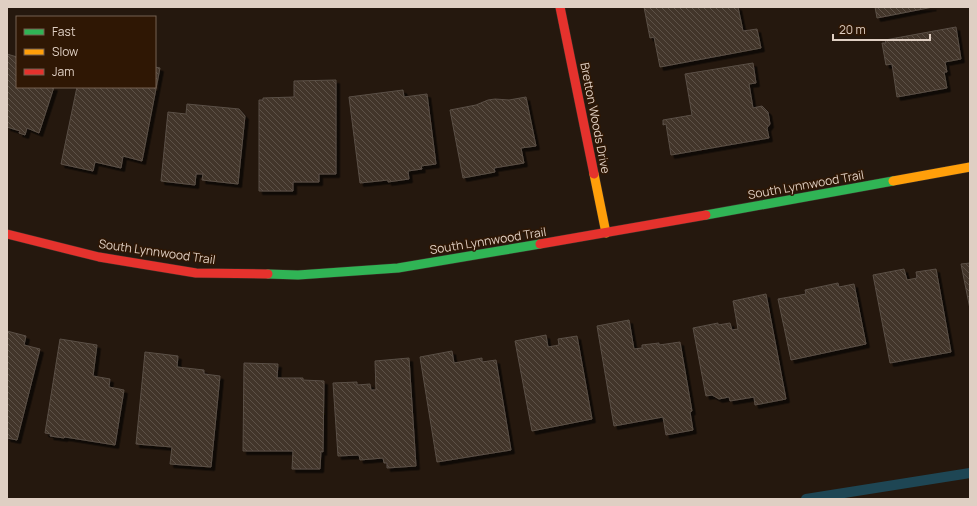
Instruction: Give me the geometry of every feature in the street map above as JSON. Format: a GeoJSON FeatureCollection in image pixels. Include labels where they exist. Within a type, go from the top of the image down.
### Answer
{"type":"FeatureCollection","features":[{"type":"Feature","properties":{"kind":"street","name":"Bretton Woods Drive"},"geometry":{"type":"LineString","coordinates":[[560,7],[606,233]]}},
{"type":"Feature","properties":{"kind":"street","name":"South Lynnwood Trail"},"geometry":{"type":"LineString","coordinates":[[7,234],[99,257],[196,273],[298,275],[398,268],[606,233],[970,167]]}},
{"type":"Feature","properties":{"kind":"building"},"geometry":{"type":"Polygon","coordinates":[[[644,7],[738,7],[743,31],[757,29],[761,48],[660,67],[654,37],[650,38],[644,7]]]}},
{"type":"Feature","properties":{"kind":"building"},"geometry":{"type":"Polygon","coordinates":[[[875,7],[933,7],[877,18],[875,7]]]}},
{"type":"Feature","properties":{"kind":"building"},"geometry":{"type":"Polygon","coordinates":[[[956,27],[961,59],[945,62],[947,72],[944,72],[947,88],[897,97],[892,64],[886,65],[882,43],[886,43],[885,40],[956,27]]]}},
{"type":"Feature","properties":{"kind":"building"},"geometry":{"type":"Polygon","coordinates":[[[7,54],[16,57],[16,88],[54,88],[39,133],[27,128],[25,135],[19,133],[20,131],[7,127],[7,54]]]}},
{"type":"Feature","properties":{"kind":"building"},"geometry":{"type":"Polygon","coordinates":[[[753,63],[756,83],[749,84],[753,108],[762,106],[768,112],[770,124],[767,128],[769,138],[671,155],[666,124],[663,125],[663,120],[692,115],[685,74],[753,63]]]}},
{"type":"Feature","properties":{"kind":"building"},"geometry":{"type":"Polygon","coordinates":[[[156,67],[160,68],[142,161],[123,156],[121,168],[95,162],[93,171],[61,164],[77,88],[156,88],[156,67]]]}},
{"type":"Feature","properties":{"kind":"building"},"geometry":{"type":"Polygon","coordinates":[[[336,80],[336,174],[319,174],[319,182],[293,182],[293,191],[259,191],[259,100],[263,100],[263,98],[294,97],[294,81],[336,80]]]}},
{"type":"Feature","properties":{"kind":"building"},"geometry":{"type":"Polygon","coordinates":[[[403,90],[404,97],[427,94],[436,164],[421,166],[422,169],[408,171],[409,179],[388,182],[388,180],[360,183],[349,97],[403,90]]]}},
{"type":"Feature","properties":{"kind":"building"},"geometry":{"type":"Polygon","coordinates":[[[526,97],[536,146],[521,148],[524,163],[494,168],[495,172],[463,178],[450,110],[476,105],[488,100],[509,100],[526,97]]]}},
{"type":"Feature","properties":{"kind":"building"},"geometry":{"type":"Polygon","coordinates":[[[187,104],[239,109],[245,116],[238,184],[202,180],[203,174],[196,174],[195,185],[161,181],[168,112],[186,114],[187,104]]]}},
{"type":"Feature","properties":{"kind":"building"},"geometry":{"type":"Polygon","coordinates":[[[970,263],[970,309],[961,264],[970,263]]]}},
{"type":"Feature","properties":{"kind":"building"},"geometry":{"type":"Polygon","coordinates":[[[904,269],[907,280],[917,278],[916,272],[936,269],[951,352],[890,363],[873,275],[904,269]]]}},
{"type":"Feature","properties":{"kind":"building"},"geometry":{"type":"Polygon","coordinates":[[[838,283],[839,287],[854,284],[866,344],[791,360],[778,299],[806,294],[805,290],[838,283]]]}},
{"type":"Feature","properties":{"kind":"building"},"geometry":{"type":"Polygon","coordinates":[[[766,294],[786,399],[755,405],[754,397],[730,401],[729,397],[719,399],[712,395],[706,396],[693,328],[718,323],[718,325],[730,323],[732,330],[738,329],[733,301],[766,294]]]}},
{"type":"Feature","properties":{"kind":"building"},"geometry":{"type":"Polygon","coordinates":[[[629,320],[634,349],[642,348],[642,345],[659,343],[659,345],[680,342],[692,411],[690,412],[693,430],[666,435],[663,417],[614,426],[597,326],[629,320]]]}},
{"type":"Feature","properties":{"kind":"building"},"geometry":{"type":"Polygon","coordinates":[[[7,331],[26,336],[24,345],[40,349],[17,440],[7,438],[7,331]]]}},
{"type":"Feature","properties":{"kind":"building"},"geometry":{"type":"Polygon","coordinates":[[[546,335],[548,347],[559,345],[558,339],[577,336],[592,419],[532,431],[515,341],[546,335]]]}},
{"type":"Feature","properties":{"kind":"building"},"geometry":{"type":"Polygon","coordinates":[[[60,339],[97,345],[93,376],[110,379],[109,387],[124,390],[115,445],[50,436],[51,434],[45,433],[60,339]]]}},
{"type":"Feature","properties":{"kind":"building"},"geometry":{"type":"Polygon","coordinates":[[[452,351],[454,363],[482,358],[482,362],[496,360],[511,450],[437,462],[420,357],[452,351]]]}},
{"type":"Feature","properties":{"kind":"building"},"geometry":{"type":"Polygon","coordinates":[[[145,352],[178,356],[177,367],[204,370],[204,374],[220,376],[211,467],[170,464],[172,447],[136,444],[145,352]]]}},
{"type":"Feature","properties":{"kind":"building"},"geometry":{"type":"Polygon","coordinates":[[[409,358],[416,466],[387,468],[387,463],[384,463],[383,458],[360,460],[359,455],[338,456],[333,383],[357,382],[357,385],[370,384],[371,390],[376,390],[375,361],[409,358]]]}},
{"type":"Feature","properties":{"kind":"building"},"geometry":{"type":"Polygon","coordinates":[[[244,363],[278,364],[277,378],[303,378],[303,380],[324,381],[323,452],[321,451],[320,469],[292,469],[293,451],[243,451],[244,363]]]}},
{"type":"Feature","properties":{"kind":"waterway"},"geometry":{"type":"LineString","coordinates":[[806,499],[970,473]]}},
{"type":"Feature","properties":{"kind":"traffic: fast"},"geometry":{"type":"LineString","coordinates":[[706,215],[893,181]]}},
{"type":"Feature","properties":{"kind":"traffic: fast"},"geometry":{"type":"LineString","coordinates":[[268,274],[298,275],[398,268],[540,244]]}},
{"type":"Feature","properties":{"kind":"traffic: slow"},"geometry":{"type":"LineString","coordinates":[[893,181],[970,167]]}},
{"type":"Feature","properties":{"kind":"traffic: slow"},"geometry":{"type":"LineString","coordinates":[[594,174],[606,233]]}},
{"type":"Feature","properties":{"kind":"traffic: jam"},"geometry":{"type":"LineString","coordinates":[[560,7],[594,174]]}},
{"type":"Feature","properties":{"kind":"traffic: jam"},"geometry":{"type":"LineString","coordinates":[[540,244],[706,215]]}},
{"type":"Feature","properties":{"kind":"traffic: jam"},"geometry":{"type":"LineString","coordinates":[[7,234],[99,257],[196,273],[268,274]]}}]}
